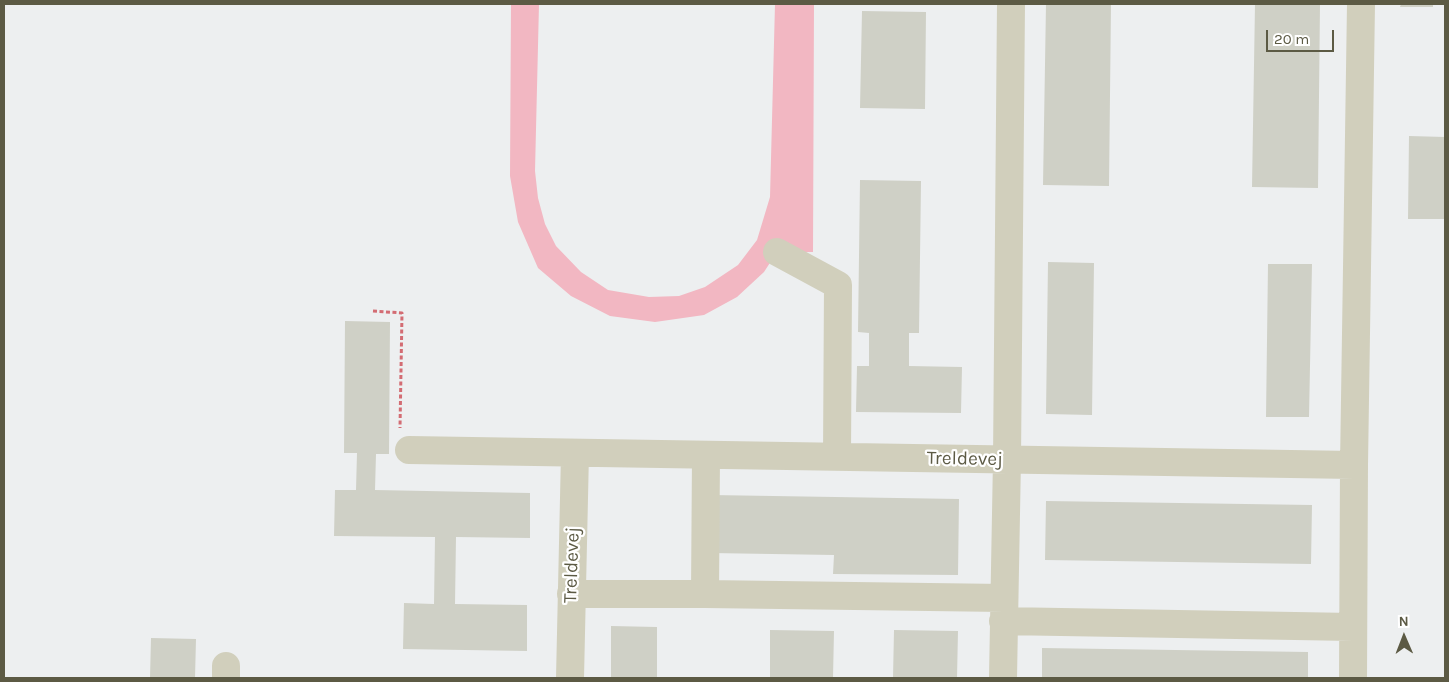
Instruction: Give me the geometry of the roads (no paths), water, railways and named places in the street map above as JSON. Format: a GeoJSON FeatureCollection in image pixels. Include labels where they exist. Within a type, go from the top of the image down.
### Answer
{"type":"FeatureCollection","features":[{"type":"Feature","properties":{"kind":"lane"},"geometry":{"type":"LineString","coordinates":[[1003,678],[1011,4]]}},
{"type":"Feature","properties":{"kind":"lane"},"geometry":{"type":"LineString","coordinates":[[1353,678],[1360,4]]}},
{"type":"Feature","properties":{"kind":"lane"},"geometry":{"type":"LineString","coordinates":[[777,252],[838,285],[837,457]]}},
{"type":"Feature","properties":{"kind":"lane","name":"Treldevej"},"geometry":{"type":"LineString","coordinates":[[409,450],[1354,465]]}},
{"type":"Feature","properties":{"kind":"lane","name":"Treldevej"},"geometry":{"type":"LineString","coordinates":[[570,678],[575,453]]}},
{"type":"Feature","properties":{"kind":"lane"},"geometry":{"type":"LineString","coordinates":[[705,594],[706,454]]}},
{"type":"Feature","properties":{"kind":"lane"},"geometry":{"type":"LineString","coordinates":[[571,594],[705,594],[1353,626]]}}]}
